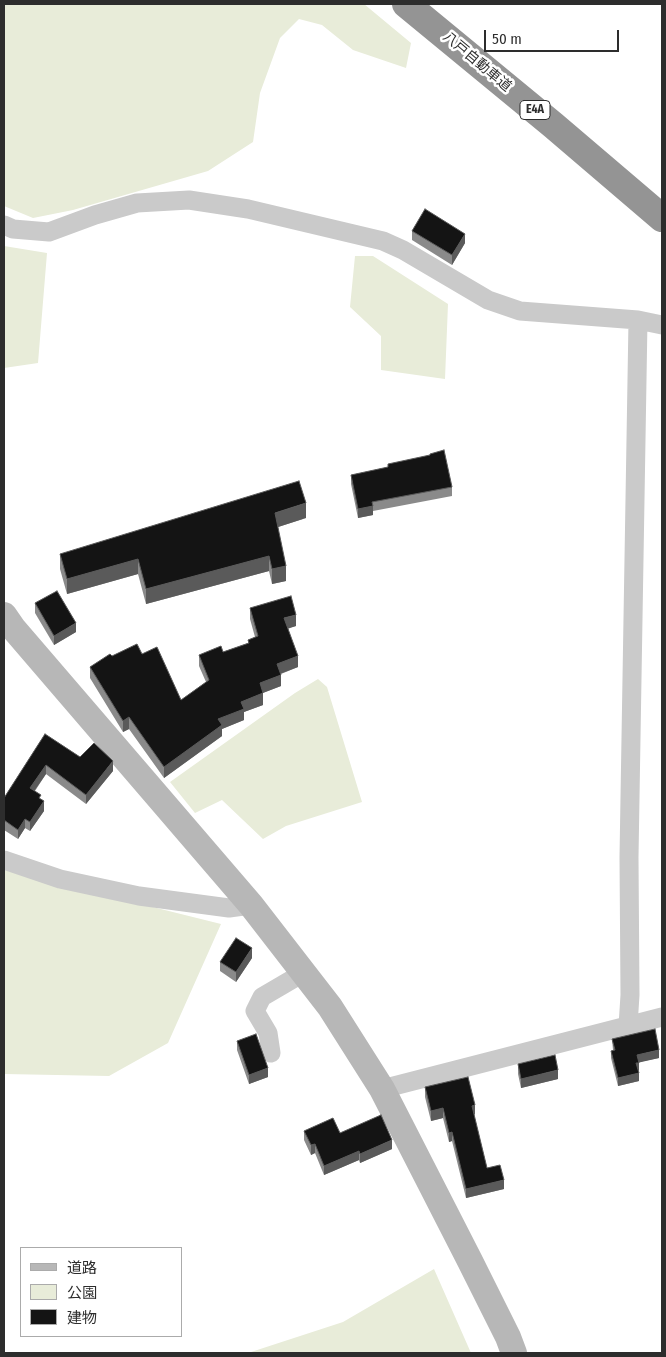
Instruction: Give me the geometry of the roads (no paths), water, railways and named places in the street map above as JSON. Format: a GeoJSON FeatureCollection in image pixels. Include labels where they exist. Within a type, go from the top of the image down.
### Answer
{"type":"FeatureCollection","features":[{"type":"Feature","properties":{"kind":"highway","name":"八戸自動車道"},"geometry":{"type":"LineString","coordinates":[[406,4],[662,218]]}},
{"type":"Feature","properties":{"kind":"street"},"geometry":{"type":"LineString","coordinates":[[4,225],[14,229],[49,232],[95,215],[137,203],[189,200],[248,209],[383,240],[488,300],[520,311],[638,320],[662,325]]}},
{"type":"Feature","properties":{"kind":"street"},"geometry":{"type":"LineString","coordinates":[[628,1026],[630,995],[629,847],[638,320]]}},
{"type":"Feature","properties":{"kind":"street"},"geometry":{"type":"LineString","coordinates":[[4,616],[252,905],[330,1008],[382,1089],[475,1269],[514,1353]]}},
{"type":"Feature","properties":{"kind":"street"},"geometry":{"type":"LineString","coordinates":[[4,860],[60,879],[139,896],[229,908],[252,905]]}},
{"type":"Feature","properties":{"kind":"street"},"geometry":{"type":"LineString","coordinates":[[271,1053],[268,1033],[255,1011],[262,997],[304,973]]}},
{"type":"Feature","properties":{"kind":"street"},"geometry":{"type":"LineString","coordinates":[[382,1089],[662,1019]]}}]}
